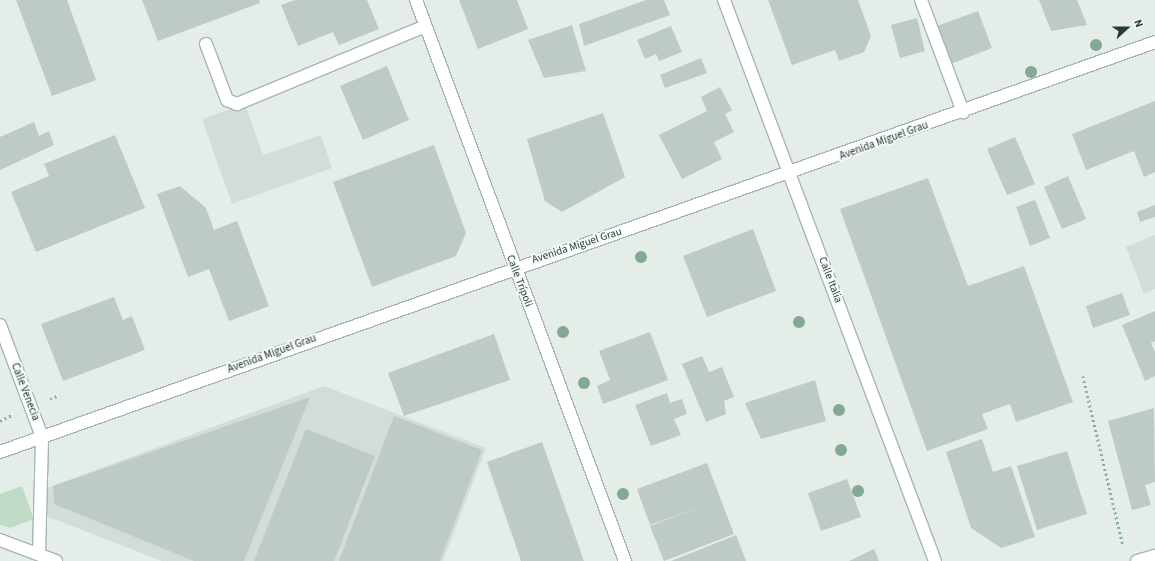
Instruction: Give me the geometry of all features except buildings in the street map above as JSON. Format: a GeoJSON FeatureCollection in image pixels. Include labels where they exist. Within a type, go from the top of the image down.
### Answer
{"type":"FeatureCollection","features":[{"type":"Feature","properties":{"kind":"street","name":"Calle Trípoli"},"geometry":{"type":"LineString","coordinates":[[416,0],[514,267],[625,561]]}},
{"type":"Feature","properties":{"kind":"street","name":"Calle Italia"},"geometry":{"type":"LineString","coordinates":[[724,0],[934,561]]}},
{"type":"Feature","properties":{"kind":"street"},"geometry":{"type":"LineString","coordinates":[[921,0],[963,112]]}},
{"type":"Feature","properties":{"kind":"street"},"geometry":{"type":"LineString","coordinates":[[206,44],[227,100],[237,104],[425,26]]}},
{"type":"Feature","properties":{"kind":"street","name":"Avenida Miguel Grau"},"geometry":{"type":"LineString","coordinates":[[0,452],[514,267],[790,175],[1155,42]]}},
{"type":"Feature","properties":{"kind":"street","name":"Calle Venecia"},"geometry":{"type":"LineString","coordinates":[[0,325],[42,437]]}},
{"type":"Feature","properties":{"kind":"street"},"geometry":{"type":"LineString","coordinates":[[39,554],[42,437]]}},
{"type":"Feature","properties":{"kind":"street"},"geometry":{"type":"LineString","coordinates":[[0,540],[56,561]]}},
{"type":"Feature","properties":{"kind":"street"},"geometry":{"type":"LineString","coordinates":[[1137,561],[1155,556]]}},
{"type":"Feature","properties":{"kind":"path"},"geometry":{"type":"LineString","coordinates":[[1084,376],[1125,553]]}},
{"type":"Feature","properties":{"kind":"shaded area"},"geometry":{"type":"Polygon","coordinates":[[[245,104],[263,155],[321,135],[332,168],[232,204],[202,119],[245,104]]]}},
{"type":"Feature","properties":{"kind":"shaded area"},"geometry":{"type":"Polygon","coordinates":[[[1155,235],[1155,289],[1144,294],[1126,247],[1155,235]]]}},
{"type":"Feature","properties":{"kind":"shaded area"},"geometry":{"type":"Polygon","coordinates":[[[324,386],[486,448],[443,561],[162,561],[46,516],[44,489],[324,386]]]}},
{"type":"Feature","properties":{"kind":"green space"},"geometry":{"type":"Polygon","coordinates":[[[22,486],[34,519],[10,528],[0,525],[0,494],[22,486]]]}}]}
